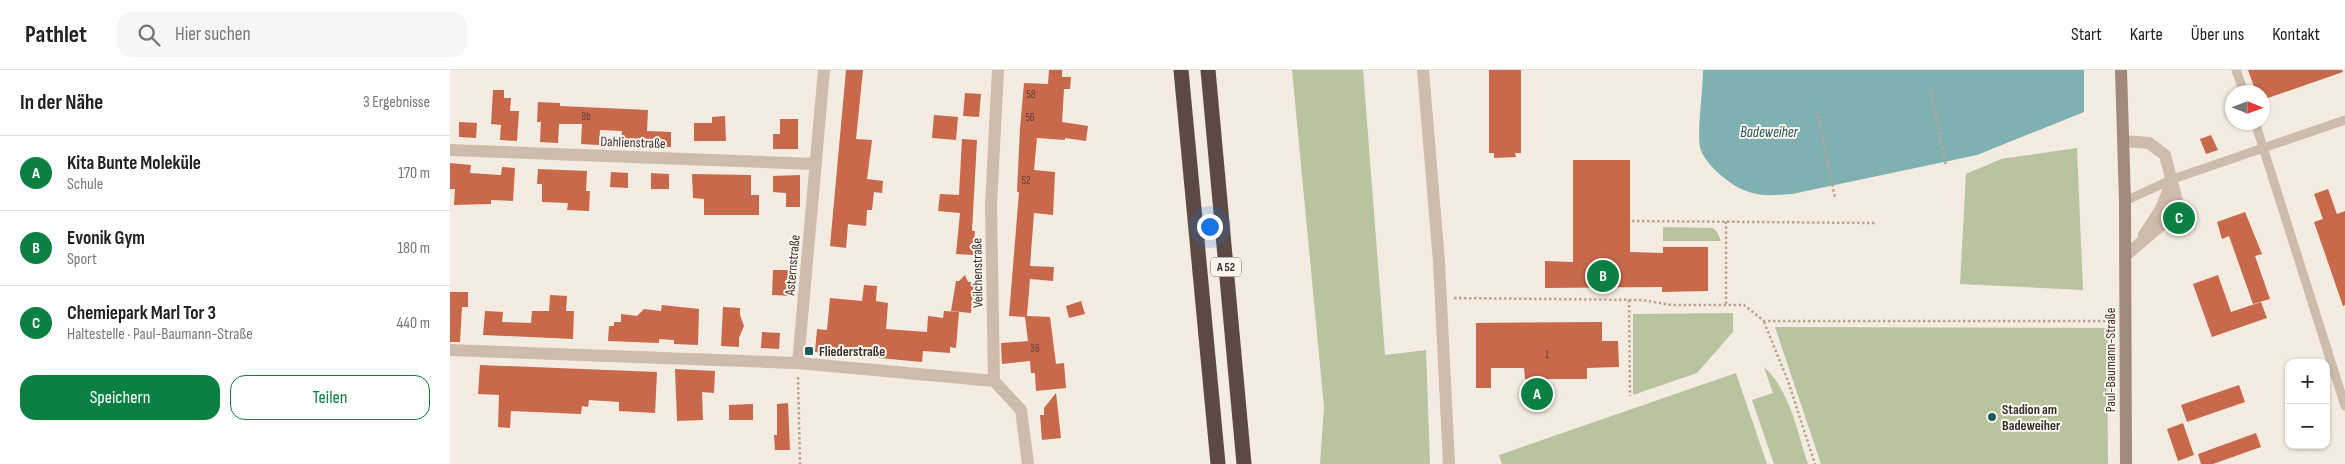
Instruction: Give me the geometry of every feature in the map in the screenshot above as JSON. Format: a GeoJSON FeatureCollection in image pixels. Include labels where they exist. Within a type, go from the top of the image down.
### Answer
{"type":"FeatureCollection","features":[{"type":"Feature","properties":{"kind":"highway","name":"A 52"},"geometry":{"type":"LineString","coordinates":[[1181,70],[1218,464]]}},
{"type":"Feature","properties":{"kind":"highway","name":"A 52"},"geometry":{"type":"LineString","coordinates":[[1208,70],[1244,464]]}},
{"type":"Feature","properties":{"kind":"main road","name":"Paul-Baumann-Straße"},"geometry":{"type":"LineString","coordinates":[[2121,70],[2124,142],[2126,464]]}},
{"type":"Feature","properties":{"kind":"street","name":"Asternstraße"},"geometry":{"type":"LineString","coordinates":[[798,363],[824,70]]}},
{"type":"Feature","properties":{"kind":"street","name":"Veilchenstraße"},"geometry":{"type":"LineString","coordinates":[[994,381],[991,205],[998,70]]}},
{"type":"Feature","properties":{"kind":"street"},"geometry":{"type":"LineString","coordinates":[[1424,70],[1441,295],[1449,464]]}},
{"type":"Feature","properties":{"kind":"street"},"geometry":{"type":"LineString","coordinates":[[2124,142],[2149,143],[2165,154],[2173,179],[2177,201],[2172,216],[2125,256]]}},
{"type":"Feature","properties":{"kind":"street","name":"Dahlienstraße"},"geometry":{"type":"LineString","coordinates":[[450,150],[816,164]]}},
{"type":"Feature","properties":{"kind":"street"},"geometry":{"type":"LineString","coordinates":[[450,350],[798,363],[994,381],[1022,410],[1028,464]]}},
{"type":"Feature","properties":{"kind":"lane"},"geometry":{"type":"LineString","coordinates":[[2236,70],[2241,85]]}},
{"type":"Feature","properties":{"kind":"lane"},"geometry":{"type":"LineString","coordinates":[[2124,201],[2173,179],[2345,120]]}},
{"type":"Feature","properties":{"kind":"lane"},"geometry":{"type":"LineString","coordinates":[[2258,130],[2345,406]]}},
{"type":"Feature","properties":{"kind":"path"},"geometry":{"type":"LineString","coordinates":[[1930,88],[1946,165]]}},
{"type":"Feature","properties":{"kind":"path"},"geometry":{"type":"LineString","coordinates":[[1817,111],[1834,198]]}},
{"type":"Feature","properties":{"kind":"path"},"geometry":{"type":"LineString","coordinates":[[1632,221],[1876,223]]}},
{"type":"Feature","properties":{"kind":"path"},"geometry":{"type":"LineString","coordinates":[[1726,221],[1726,304]]}},
{"type":"Feature","properties":{"kind":"path"},"geometry":{"type":"LineString","coordinates":[[1441,295],[1460,299],[1629,300],[1671,304],[1744,305],[1764,321],[1788,382],[1815,464]]}},
{"type":"Feature","properties":{"kind":"path"},"geometry":{"type":"LineString","coordinates":[[1629,300],[1630,396]]}},
{"type":"Feature","properties":{"kind":"path"},"geometry":{"type":"LineString","coordinates":[[1764,321],[2125,321]]}},
{"type":"Feature","properties":{"kind":"path"},"geometry":{"type":"LineString","coordinates":[[798,363],[800,464]]}},
{"type":"Feature","properties":{"kind":"green space"},"geometry":{"type":"Polygon","coordinates":[[[1292,70],[1363,70],[1385,355],[1426,350],[1430,464],[1320,464],[1324,407],[1292,70]]]}},
{"type":"Feature","properties":{"kind":"green space"},"geometry":{"type":"Polygon","coordinates":[[[2077,148],[2083,290],[1960,284],[1966,174],[2001,159],[2077,148]]]}},
{"type":"Feature","properties":{"kind":"green space"},"geometry":{"type":"Polygon","coordinates":[[[1663,227],[1713,228],[1721,241],[1663,241],[1663,227]]]}},
{"type":"Feature","properties":{"kind":"green space"},"geometry":{"type":"Polygon","coordinates":[[[1733,313],[1733,332],[1697,373],[1633,395],[1633,314],[1733,313]]]}},
{"type":"Feature","properties":{"kind":"green space"},"geometry":{"type":"Polygon","coordinates":[[[1775,327],[2107,328],[2108,464],[1821,464],[1775,327]]]}},
{"type":"Feature","properties":{"kind":"green space"},"geometry":{"type":"Polygon","coordinates":[[[1764,367],[1780,387],[1792,412],[1808,464],[1774,464],[1752,400],[1773,393],[1764,367]]]}},
{"type":"Feature","properties":{"kind":"green space"},"geometry":{"type":"Polygon","coordinates":[[[1736,373],[1767,464],[1502,464],[1499,455],[1736,373]]]}},
{"type":"Feature","properties":{"kind":"water","name":"Badeweiher"},"geometry":{"type":"Polygon","coordinates":[[[1703,70],[2084,70],[2084,112],[1977,155],[1792,194],[1763,195],[1746,191],[1733,184],[1712,167],[1702,153],[1699,130],[1703,70]]]}},
{"type":"Feature","properties":{"kind":"building"},"geometry":{"type":"Polygon","coordinates":[[[846,70],[863,70],[856,139],[872,140],[867,179],[883,181],[882,193],[874,192],[872,210],[867,210],[866,226],[848,224],[846,248],[830,246],[846,70]]]}},
{"type":"Feature","properties":{"kind":"building"},"geometry":{"type":"Polygon","coordinates":[[[1049,70],[1062,70],[1062,77],[1071,77],[1070,89],[1064,89],[1062,122],[1088,126],[1086,141],[1065,138],[1065,140],[1037,138],[1034,170],[1055,172],[1053,215],[1034,213],[1030,266],[1054,267],[1053,281],[1030,279],[1027,316],[1050,317],[1056,364],[1064,363],[1066,388],[1036,391],[1035,373],[1031,373],[1030,361],[1002,364],[1001,343],[1028,341],[1025,317],[1009,316],[1019,192],[1017,192],[1020,128],[1024,83],[1048,84],[1049,70]]]}},
{"type":"Feature","properties":{"kind":"building"},"geometry":{"type":"Polygon","coordinates":[[[1489,70],[1521,70],[1521,153],[1515,153],[1516,157],[1494,158],[1494,153],[1489,153],[1489,70]]]}},
{"type":"Feature","properties":{"kind":"building"},"geometry":{"type":"Polygon","coordinates":[[[2248,70],[2342,70],[2343,72],[2270,97],[2270,85],[2253,85],[2248,70]]]}},
{"type":"Feature","properties":{"kind":"building"},"geometry":{"type":"Polygon","coordinates":[[[493,90],[504,90],[504,98],[511,98],[510,111],[519,111],[517,141],[500,140],[501,125],[491,124],[493,90]]]}},
{"type":"Feature","properties":{"kind":"building"},"geometry":{"type":"Polygon","coordinates":[[[965,93],[981,94],[979,117],[963,116],[965,93]]]}},
{"type":"Feature","properties":{"kind":"building"},"geometry":{"type":"Polygon","coordinates":[[[538,102],[560,103],[560,106],[648,110],[647,131],[671,132],[671,147],[621,146],[622,131],[600,130],[599,145],[581,144],[582,124],[559,124],[558,143],[540,142],[541,122],[537,122],[538,102]]]}},
{"type":"Feature","properties":{"kind":"building"},"geometry":{"type":"Polygon","coordinates":[[[934,115],[958,117],[956,140],[932,138],[934,115]]]}},
{"type":"Feature","properties":{"kind":"building"},"geometry":{"type":"Polygon","coordinates":[[[725,116],[726,141],[694,141],[694,123],[712,123],[712,117],[725,116]]]}},
{"type":"Feature","properties":{"kind":"building"},"geometry":{"type":"Polygon","coordinates":[[[780,119],[798,119],[798,149],[773,149],[773,134],[780,134],[780,119]]]}},
{"type":"Feature","properties":{"kind":"building"},"geometry":{"type":"Polygon","coordinates":[[[459,122],[477,123],[476,138],[459,137],[459,122]]]}},
{"type":"Feature","properties":{"kind":"building"},"geometry":{"type":"Polygon","coordinates":[[[2211,135],[2218,150],[2206,154],[2200,139],[2211,135]]]}},
{"type":"Feature","properties":{"kind":"building"},"geometry":{"type":"Polygon","coordinates":[[[962,139],[977,140],[972,231],[975,231],[973,255],[956,254],[960,213],[938,211],[940,194],[959,195],[962,139]]]}},
{"type":"Feature","properties":{"kind":"building"},"geometry":{"type":"Polygon","coordinates":[[[1573,160],[1630,160],[1630,252],[1663,253],[1663,247],[1708,247],[1708,291],[1662,292],[1662,287],[1545,288],[1545,261],[1573,262],[1573,160]]]}},
{"type":"Feature","properties":{"kind":"building"},"geometry":{"type":"Polygon","coordinates":[[[450,163],[471,165],[470,173],[501,175],[502,167],[515,168],[513,201],[491,200],[491,204],[454,205],[455,189],[450,189],[450,163]]]}},
{"type":"Feature","properties":{"kind":"building"},"geometry":{"type":"Polygon","coordinates":[[[538,169],[587,171],[586,191],[590,191],[589,211],[567,210],[568,203],[542,202],[542,184],[537,184],[538,169]]]}},
{"type":"Feature","properties":{"kind":"building"},"geometry":{"type":"Polygon","coordinates":[[[611,172],[628,173],[628,188],[610,187],[611,172]]]}},
{"type":"Feature","properties":{"kind":"building"},"geometry":{"type":"Polygon","coordinates":[[[651,173],[669,174],[669,189],[651,189],[651,173]]]}},
{"type":"Feature","properties":{"kind":"building"},"geometry":{"type":"Polygon","coordinates":[[[692,174],[751,175],[751,195],[759,195],[759,215],[704,215],[704,199],[693,198],[692,174]]]}},
{"type":"Feature","properties":{"kind":"building"},"geometry":{"type":"Polygon","coordinates":[[[800,175],[800,207],[786,207],[786,193],[773,192],[773,176],[800,175]]]}},
{"type":"Feature","properties":{"kind":"building"},"geometry":{"type":"Polygon","coordinates":[[[2328,189],[2337,214],[2345,211],[2345,305],[2343,306],[2314,222],[2323,219],[2314,194],[2328,189]]]}},
{"type":"Feature","properties":{"kind":"building"},"geometry":{"type":"Polygon","coordinates":[[[2245,212],[2262,254],[2255,256],[2270,299],[2253,304],[2229,236],[2222,239],[2217,222],[2245,212]]]}},
{"type":"Feature","properties":{"kind":"building"},"geometry":{"type":"Polygon","coordinates":[[[773,270],[795,270],[794,296],[772,295],[773,270]]]}},
{"type":"Feature","properties":{"kind":"building"},"geometry":{"type":"Polygon","coordinates":[[[965,275],[968,282],[974,282],[971,313],[951,311],[956,281],[959,281],[965,275]]]}},
{"type":"Feature","properties":{"kind":"building"},"geometry":{"type":"Polygon","coordinates":[[[2218,275],[2231,312],[2261,302],[2267,318],[2212,337],[2193,284],[2218,275]]]}},
{"type":"Feature","properties":{"kind":"building"},"geometry":{"type":"Polygon","coordinates":[[[864,285],[877,286],[876,301],[888,303],[886,329],[927,332],[928,316],[943,318],[944,311],[959,312],[956,348],[950,347],[950,353],[923,351],[922,362],[815,352],[817,329],[827,330],[830,298],[862,301],[864,285]]]}},
{"type":"Feature","properties":{"kind":"building"},"geometry":{"type":"Polygon","coordinates":[[[450,292],[468,292],[468,307],[462,307],[460,342],[450,342],[450,292]]]}},
{"type":"Feature","properties":{"kind":"building"},"geometry":{"type":"Polygon","coordinates":[[[550,295],[567,296],[566,311],[574,311],[573,339],[483,335],[485,311],[503,312],[502,322],[531,323],[532,311],[549,311],[550,295]]]}},
{"type":"Feature","properties":{"kind":"building"},"geometry":{"type":"Polygon","coordinates":[[[1081,301],[1085,314],[1069,318],[1066,306],[1081,301]]]}},
{"type":"Feature","properties":{"kind":"building"},"geometry":{"type":"Polygon","coordinates":[[[662,305],[699,309],[698,345],[674,344],[674,340],[659,339],[659,343],[608,341],[609,326],[614,326],[614,322],[621,322],[621,314],[637,316],[644,309],[661,311],[662,305]]]}},
{"type":"Feature","properties":{"kind":"building"},"geometry":{"type":"Polygon","coordinates":[[[723,307],[740,308],[740,315],[744,326],[739,338],[739,347],[721,346],[723,307]]]}},
{"type":"Feature","properties":{"kind":"building"},"geometry":{"type":"Polygon","coordinates":[[[1602,322],[1602,341],[1618,341],[1619,367],[1587,368],[1587,379],[1525,379],[1524,368],[1491,368],[1491,388],[1476,388],[1476,323],[1602,322]]]}},
{"type":"Feature","properties":{"kind":"building"},"geometry":{"type":"Polygon","coordinates":[[[762,332],[780,333],[779,349],[761,348],[762,332]]]}},
{"type":"Feature","properties":{"kind":"building"},"geometry":{"type":"Polygon","coordinates":[[[480,365],[657,372],[655,413],[619,411],[619,402],[589,400],[588,407],[582,406],[581,414],[511,411],[510,428],[498,427],[499,395],[478,394],[480,365]]]}},
{"type":"Feature","properties":{"kind":"building"},"geometry":{"type":"Polygon","coordinates":[[[675,369],[715,371],[714,393],[702,392],[703,420],[677,421],[675,369]]]}},
{"type":"Feature","properties":{"kind":"building"},"geometry":{"type":"Polygon","coordinates":[[[2239,385],[2245,402],[2187,422],[2181,405],[2239,385]]]}},
{"type":"Feature","properties":{"kind":"building"},"geometry":{"type":"Polygon","coordinates":[[[1056,393],[1061,438],[1042,440],[1040,415],[1044,415],[1044,408],[1056,393]]]}},
{"type":"Feature","properties":{"kind":"building"},"geometry":{"type":"Polygon","coordinates":[[[788,403],[790,450],[775,450],[774,435],[777,435],[777,404],[788,403]]]}},
{"type":"Feature","properties":{"kind":"building"},"geometry":{"type":"Polygon","coordinates":[[[753,404],[753,420],[729,420],[729,405],[753,404]]]}},
{"type":"Feature","properties":{"kind":"building"},"geometry":{"type":"Polygon","coordinates":[[[2183,423],[2194,455],[2178,461],[2167,429],[2183,423]]]}},
{"type":"Feature","properties":{"kind":"building"},"geometry":{"type":"Polygon","coordinates":[[[2256,433],[2261,447],[2213,464],[2201,464],[2198,454],[2256,433]]]}},
{"type":"Feature","properties":{"kind":"place","name":"Chemiepark Marl Tor 3"},"geometry":{"type":"Point","coordinates":[2179,218]}},
{"type":"Feature","properties":{"kind":"place","name":"Evonik Gym"},"geometry":{"type":"Point","coordinates":[1603,276]}},
{"type":"Feature","properties":{"kind":"place","name":"Fliederstraße"},"geometry":{"type":"Point","coordinates":[809,351]}},
{"type":"Feature","properties":{"kind":"place","name":"Kita Bunte Moleküle"},"geometry":{"type":"Point","coordinates":[1537,394]}},
{"type":"Feature","properties":{"kind":"place","name":"Stadion am Badeweiher"},"geometry":{"type":"Point","coordinates":[1992,417]}}]}
